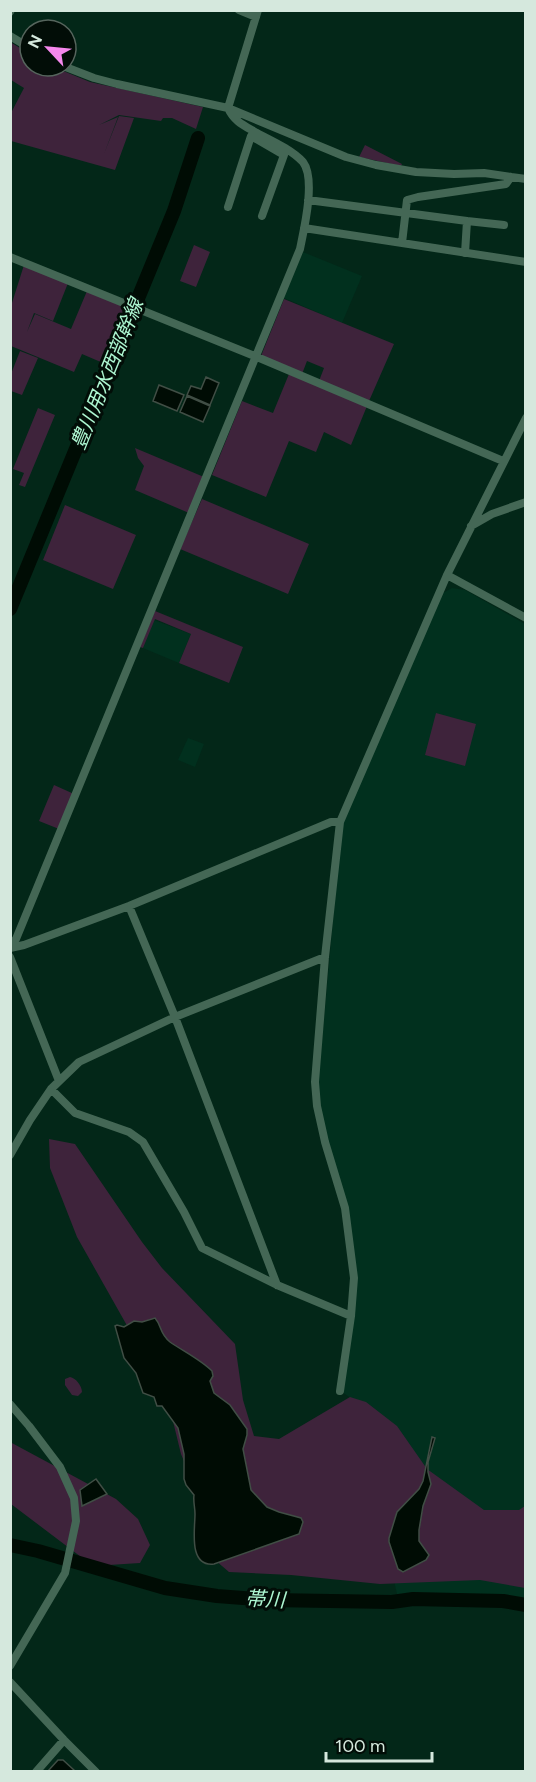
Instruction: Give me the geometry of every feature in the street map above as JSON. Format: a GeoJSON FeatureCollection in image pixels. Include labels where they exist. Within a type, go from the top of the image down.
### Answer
{"type":"FeatureCollection","features":[{"type":"Feature","properties":{"kind":"street"},"geometry":{"type":"LineString","coordinates":[[10,946],[16,939],[25,918],[300,249],[308,200],[308,171],[301,160],[234,119],[228,108],[257,14],[239,10]]}},
{"type":"Feature","properties":{"kind":"street"},"geometry":{"type":"LineString","coordinates":[[78,71],[109,82],[228,108],[346,157],[376,165],[416,172],[484,173],[525,179]]}},
{"type":"Feature","properties":{"kind":"street"},"geometry":{"type":"LineString","coordinates":[[228,207],[251,136],[284,155],[262,216]]}},
{"type":"Feature","properties":{"kind":"street"},"geometry":{"type":"LineString","coordinates":[[402,243],[407,200],[506,184],[511,177]]}},
{"type":"Feature","properties":{"kind":"street"},"geometry":{"type":"LineString","coordinates":[[308,200],[504,225]]}},
{"type":"Feature","properties":{"kind":"street"},"geometry":{"type":"LineString","coordinates":[[465,253],[467,221]]}},
{"type":"Feature","properties":{"kind":"street"},"geometry":{"type":"LineString","coordinates":[[304,228],[525,262]]}},
{"type":"Feature","properties":{"kind":"street"},"geometry":{"type":"LineString","coordinates":[[10,257],[257,357],[503,461]]}},
{"type":"Feature","properties":{"kind":"street"},"geometry":{"type":"LineString","coordinates":[[340,1391],[354,1278],[345,1208],[325,1142],[315,1082],[325,957],[340,822],[447,575],[525,418]]}},
{"type":"Feature","properties":{"kind":"street"},"geometry":{"type":"LineString","coordinates":[[471,526],[492,514],[525,502]]}},
{"type":"Feature","properties":{"kind":"street"},"geometry":{"type":"LineString","coordinates":[[447,575],[525,618]]}},
{"type":"Feature","properties":{"kind":"street"},"geometry":{"type":"LineString","coordinates":[[10,946],[24,945],[129,906],[331,822],[340,822]]}},
{"type":"Feature","properties":{"kind":"street"},"geometry":{"type":"LineString","coordinates":[[129,906],[175,1017],[277,1285]]}},
{"type":"Feature","properties":{"kind":"street"},"geometry":{"type":"LineString","coordinates":[[10,957],[59,1081]]}},
{"type":"Feature","properties":{"kind":"street"},"geometry":{"type":"LineString","coordinates":[[10,1155],[51,1089],[79,1062],[175,1017],[325,957]]}},
{"type":"Feature","properties":{"kind":"street"},"geometry":{"type":"LineString","coordinates":[[51,1089],[75,1113],[129,1132],[143,1142],[202,1248],[277,1285],[351,1316]]}},
{"type":"Feature","properties":{"kind":"street"},"geometry":{"type":"LineString","coordinates":[[10,1404],[60,1467],[74,1498],[76,1521],[66,1570],[10,1666]]}},
{"type":"Feature","properties":{"kind":"street"},"geometry":{"type":"LineString","coordinates":[[10,1682],[96,1772]]}},
{"type":"Feature","properties":{"kind":"street"},"geometry":{"type":"LineString","coordinates":[[36,1772],[64,1740]]}},
{"type":"Feature","properties":{"kind":"shaded area"},"geometry":{"type":"Polygon","coordinates":[[[10,42],[18,47],[18,78],[78,77],[90,82],[203,107],[196,129],[172,118],[163,118],[161,121],[119,115],[99,125],[118,117],[104,154],[119,116],[134,118],[115,170],[11,141],[11,113],[24,88],[11,80],[10,42]]]}},
{"type":"Feature","properties":{"kind":"shaded area"},"geometry":{"type":"Polygon","coordinates":[[[365,145],[402,164],[401,166],[359,157],[365,145]]]}},
{"type":"Feature","properties":{"kind":"shaded area"},"geometry":{"type":"Polygon","coordinates":[[[194,245],[210,252],[196,287],[180,281],[194,245]]]}},
{"type":"Feature","properties":{"kind":"shaded area"},"geometry":{"type":"Polygon","coordinates":[[[303,252],[362,276],[342,323],[284,298],[303,252]]]}},
{"type":"Feature","properties":{"kind":"shaded area"},"geometry":{"type":"Polygon","coordinates":[[[24,265],[68,283],[53,321],[34,313],[27,332],[35,314],[71,329],[87,291],[126,307],[103,363],[82,354],[74,372],[11,346],[11,306],[24,265]]]}},
{"type":"Feature","properties":{"kind":"shaded area"},"geometry":{"type":"Polygon","coordinates":[[[284,299],[394,344],[369,401],[319,381],[324,368],[307,361],[302,374],[261,356],[284,299]]]}},
{"type":"Feature","properties":{"kind":"shaded area"},"geometry":{"type":"Polygon","coordinates":[[[20,351],[38,358],[22,395],[11,391],[11,374],[20,351]]]}},
{"type":"Feature","properties":{"kind":"shaded area"},"geometry":{"type":"Polygon","coordinates":[[[289,374],[367,406],[351,445],[324,432],[316,452],[289,441],[266,497],[212,475],[242,401],[273,413],[289,374]]]}},
{"type":"Feature","properties":{"kind":"shaded area"},"geometry":{"type":"Polygon","coordinates":[[[206,377],[219,383],[210,405],[187,395],[191,386],[201,389],[206,377]]]}},
{"type":"Feature","properties":{"kind":"shaded area"},"geometry":{"type":"Polygon","coordinates":[[[159,385],[184,395],[177,411],[153,401],[159,385]]]}},
{"type":"Feature","properties":{"kind":"shaded area"},"geometry":{"type":"Polygon","coordinates":[[[187,396],[210,406],[203,422],[180,412],[187,396]]]}},
{"type":"Feature","properties":{"kind":"shaded area"},"geometry":{"type":"Polygon","coordinates":[[[38,408],[55,415],[25,487],[19,485],[24,473],[13,469],[38,408]]]}},
{"type":"Feature","properties":{"kind":"shaded area"},"geometry":{"type":"Polygon","coordinates":[[[135,448],[204,477],[189,513],[135,490],[144,466],[135,448]]]}},
{"type":"Feature","properties":{"kind":"shaded area"},"geometry":{"type":"Polygon","coordinates":[[[202,499],[309,544],[288,594],[180,549],[202,499]]]}},
{"type":"Feature","properties":{"kind":"shaded area"},"geometry":{"type":"Polygon","coordinates":[[[65,505],[136,535],[113,589],[43,560],[65,505]]]}},
{"type":"Feature","properties":{"kind":"shaded area"},"geometry":{"type":"Polygon","coordinates":[[[452,588],[465,590],[525,624],[525,1599],[506,1595],[397,1594],[382,1528],[383,1420],[342,1392],[356,1276],[318,1084],[342,823],[443,593],[452,588]]]}},
{"type":"Feature","properties":{"kind":"shaded area"},"geometry":{"type":"Polygon","coordinates":[[[155,611],[243,647],[229,683],[179,663],[191,634],[155,619],[143,648],[140,647],[155,611]]]}},
{"type":"Feature","properties":{"kind":"shaded area"},"geometry":{"type":"Polygon","coordinates":[[[154,620],[191,634],[179,663],[143,648],[154,620]]]}},
{"type":"Feature","properties":{"kind":"shaded area"},"geometry":{"type":"Polygon","coordinates":[[[436,713],[476,724],[465,766],[425,755],[436,713]]]}},
{"type":"Feature","properties":{"kind":"shaded area"},"geometry":{"type":"Polygon","coordinates":[[[188,738],[204,744],[195,767],[178,760],[188,738]]]}},
{"type":"Feature","properties":{"kind":"shaded area"},"geometry":{"type":"Polygon","coordinates":[[[54,785],[74,794],[59,829],[39,821],[54,785]]]}},
{"type":"Feature","properties":{"kind":"shaded area"},"geometry":{"type":"Polygon","coordinates":[[[49,1139],[75,1144],[162,1268],[235,1344],[243,1400],[254,1436],[279,1439],[350,1397],[366,1402],[397,1426],[427,1469],[484,1510],[519,1510],[525,1506],[525,1588],[480,1580],[380,1584],[291,1575],[229,1572],[215,1560],[203,1507],[181,1454],[170,1409],[147,1361],[77,1237],[50,1168],[49,1139]]]}},
{"type":"Feature","properties":{"kind":"shaded area"},"geometry":{"type":"Polygon","coordinates":[[[155,1318],[164,1336],[170,1342],[212,1371],[213,1376],[210,1381],[214,1393],[230,1405],[247,1429],[243,1449],[251,1490],[267,1507],[301,1518],[303,1522],[299,1534],[214,1564],[200,1560],[194,1537],[194,1495],[184,1479],[184,1454],[178,1428],[162,1406],[157,1406],[154,1397],[143,1393],[136,1373],[124,1358],[115,1326],[124,1327],[134,1321],[142,1322],[155,1318]]]}},
{"type":"Feature","properties":{"kind":"shaded area"},"geometry":{"type":"Polygon","coordinates":[[[70,1377],[81,1387],[82,1392],[78,1396],[72,1395],[65,1385],[65,1379],[70,1377]]]}},
{"type":"Feature","properties":{"kind":"shaded area"},"geometry":{"type":"Polygon","coordinates":[[[432,1437],[435,1438],[428,1462],[431,1484],[423,1506],[419,1530],[419,1541],[429,1555],[426,1560],[403,1572],[398,1569],[389,1538],[397,1512],[419,1489],[423,1481],[432,1437]]]}},
{"type":"Feature","properties":{"kind":"shaded area"},"geometry":{"type":"Polygon","coordinates":[[[10,1442],[116,1499],[138,1519],[150,1545],[140,1563],[93,1566],[11,1504],[10,1442]]]}},
{"type":"Feature","properties":{"kind":"shaded area"},"geometry":{"type":"Polygon","coordinates":[[[96,1479],[107,1494],[82,1506],[80,1490],[96,1479]]]}},
{"type":"Feature","properties":{"kind":"shaded area"},"geometry":{"type":"Polygon","coordinates":[[[58,1760],[63,1760],[75,1771],[48,1771],[58,1760]]]}},
{"type":"Feature","properties":{"kind":"waterway","name":"豊川用水西部幹線"},"geometry":{"type":"LineString","coordinates":[[10,609],[174,211],[198,138]]}},
{"type":"Feature","properties":{"kind":"waterway","name":"帯川"},"geometry":{"type":"LineString","coordinates":[[10,1545],[165,1588],[217,1596],[270,1600],[503,1601],[526,1605]]}}]}
